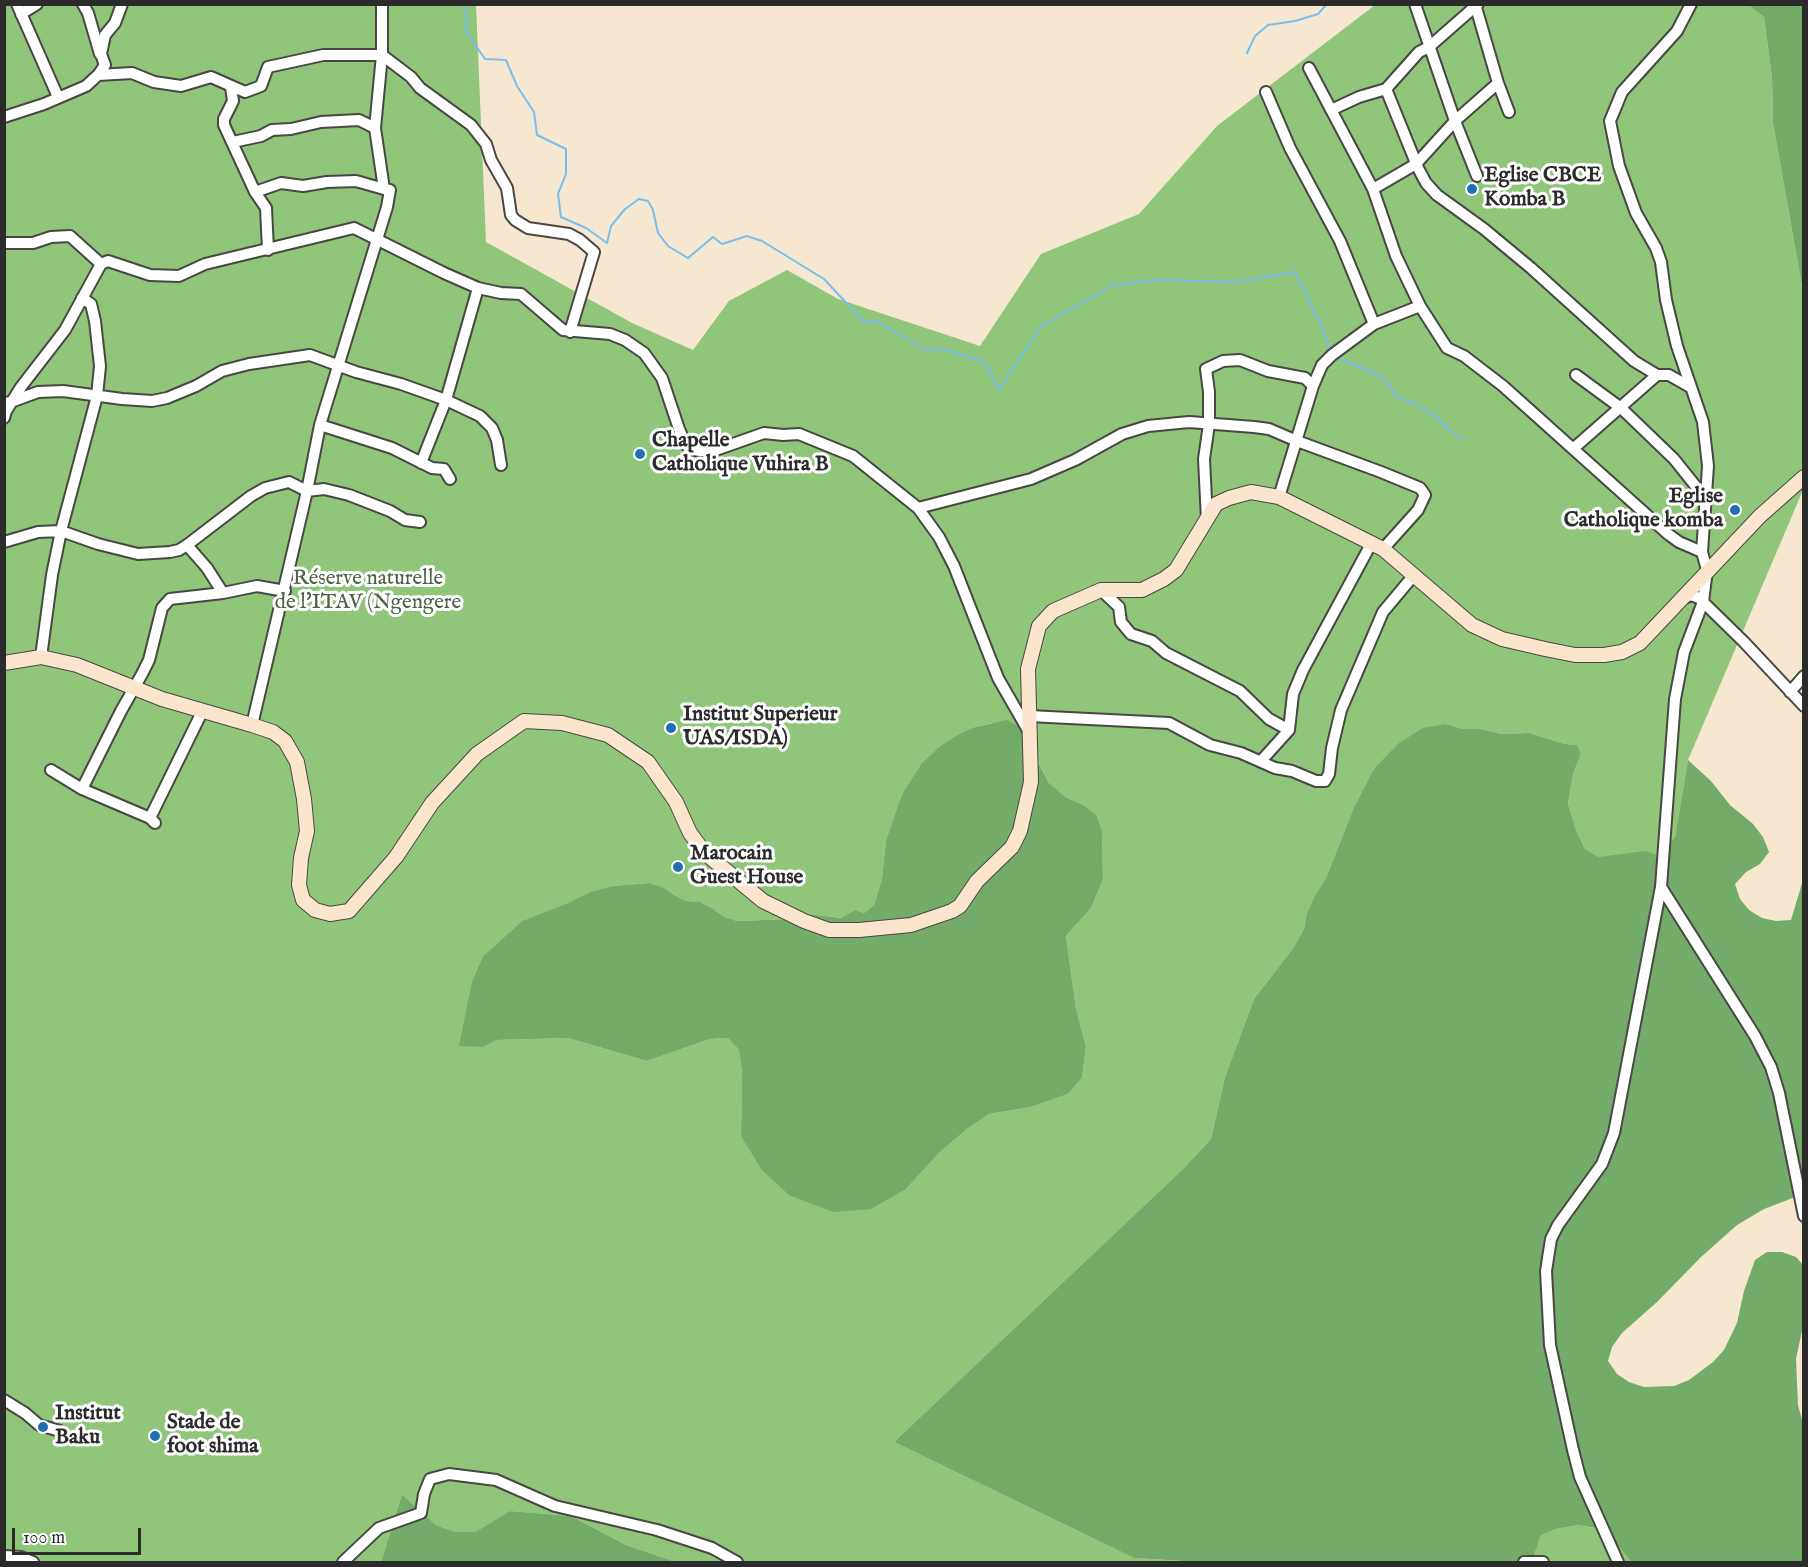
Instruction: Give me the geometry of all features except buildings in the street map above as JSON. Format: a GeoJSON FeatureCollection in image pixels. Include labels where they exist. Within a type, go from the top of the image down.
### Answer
{"type":"FeatureCollection","features":[{"type":"Feature","properties":{"kind":"street"},"geometry":{"type":"LineString","coordinates":[[37,4],[19,9],[58,97]]}},
{"type":"Feature","properties":{"kind":"street"},"geometry":{"type":"LineString","coordinates":[[5,115],[44,104],[86,86],[98,75],[105,65],[83,4]]}},
{"type":"Feature","properties":{"kind":"street"},"geometry":{"type":"LineString","coordinates":[[101,54],[105,36],[115,23],[122,4]]}},
{"type":"Feature","properties":{"kind":"street"},"geometry":{"type":"LineString","coordinates":[[382,4],[382,55],[375,128],[384,189]]}},
{"type":"Feature","properties":{"kind":"street"},"geometry":{"type":"LineString","coordinates":[[1415,4],[1455,121],[1477,176]]}},
{"type":"Feature","properties":{"kind":"street"},"geometry":{"type":"LineString","coordinates":[[1618,1563],[1580,1477],[1573,1450],[1550,1345],[1546,1270],[1551,1239],[1558,1224],[1602,1164],[1614,1133],[1661,887],[1675,699],[1684,652],[1703,602],[1707,570],[1702,552],[1708,466],[1703,422],[1690,387],[1666,300],[1661,262],[1656,248],[1636,213],[1619,166],[1610,121],[1622,92],[1677,31],[1691,4]]}},
{"type":"Feature","properties":{"kind":"street"},"geometry":{"type":"LineString","coordinates":[[1331,110],[1359,97],[1386,89],[1419,52],[1429,47],[1476,5],[1498,83],[1509,112]]}},
{"type":"Feature","properties":{"kind":"street"},"geometry":{"type":"LineString","coordinates":[[98,75],[132,72],[154,82],[181,86],[211,77],[245,92],[261,86],[268,67],[323,55],[382,55],[411,77],[420,88],[471,125],[486,144],[491,160],[507,188],[511,215],[515,220],[528,228],[569,234],[594,252],[570,332]]}},
{"type":"Feature","properties":{"kind":"street"},"geometry":{"type":"LineString","coordinates":[[1309,68],[1373,189],[1396,256],[1420,306],[1447,348],[1464,356],[1503,386],[1574,447],[1668,534],[1679,542],[1702,552]]}},
{"type":"Feature","properties":{"kind":"street"},"geometry":{"type":"LineString","coordinates":[[1373,189],[1416,164],[1455,121],[1498,83]]}},
{"type":"Feature","properties":{"kind":"street"},"geometry":{"type":"LineString","coordinates":[[231,87],[233,101],[224,119],[224,124],[255,192],[266,208],[268,250]]}},
{"type":"Feature","properties":{"kind":"street"},"geometry":{"type":"LineString","coordinates":[[1386,89],[1416,164],[1426,183],[1437,195],[1484,229],[1531,268],[1634,361],[1657,375],[1669,375],[1690,387]]}},
{"type":"Feature","properties":{"kind":"street"},"geometry":{"type":"LineString","coordinates":[[1266,92],[1290,148],[1340,241],[1374,324]]}},
{"type":"Feature","properties":{"kind":"street"},"geometry":{"type":"LineString","coordinates":[[233,142],[261,136],[273,130],[291,129],[321,122],[359,120],[375,128]]}},
{"type":"Feature","properties":{"kind":"street"},"geometry":{"type":"LineString","coordinates":[[252,725],[285,591],[320,424],[387,207],[390,190],[356,182],[327,182],[303,186],[282,183],[255,192]]}},
{"type":"Feature","properties":{"kind":"street"},"geometry":{"type":"LineString","coordinates":[[4,418],[8,403],[65,330],[101,264],[108,261],[150,275],[179,276],[204,264],[354,228],[478,288],[521,294],[563,330],[610,334],[625,340],[644,353],[662,378],[679,429],[690,449],[713,451],[764,433],[799,434],[853,456],[918,508],[939,537],[954,566],[998,678],[1029,733]]}},
{"type":"Feature","properties":{"kind":"street"},"geometry":{"type":"LineString","coordinates":[[4,243],[33,243],[51,237],[70,236],[101,264]]}},
{"type":"Feature","properties":{"kind":"street"},"geometry":{"type":"LineString","coordinates":[[422,463],[446,400],[478,288]]}},
{"type":"Feature","properties":{"kind":"street"},"geometry":{"type":"LineString","coordinates":[[41,657],[52,575],[61,531],[97,396],[100,366],[95,321],[90,304],[82,298]]}},
{"type":"Feature","properties":{"kind":"street"},"geometry":{"type":"LineString","coordinates":[[1279,497],[1322,364],[1374,324],[1420,306]]}},
{"type":"Feature","properties":{"kind":"street"},"geometry":{"type":"LineString","coordinates":[[8,403],[38,392],[63,391],[152,401],[167,398],[196,386],[222,371],[249,364],[310,355],[446,400],[480,416],[492,428],[497,440],[501,465]]}},
{"type":"Feature","properties":{"kind":"street"},"geometry":{"type":"LineString","coordinates":[[1208,520],[1204,459],[1209,424],[1206,369],[1223,362],[1240,360],[1268,371],[1305,378],[1313,386]]}},
{"type":"Feature","properties":{"kind":"street"},"geometry":{"type":"LineString","coordinates":[[1576,375],[1621,408],[1674,459],[1706,499]]}},
{"type":"Feature","properties":{"kind":"street"},"geometry":{"type":"LineString","coordinates":[[1574,447],[1657,375]]}},
{"type":"Feature","properties":{"kind":"street"},"geometry":{"type":"LineString","coordinates":[[918,508],[1031,479],[1075,460],[1122,434],[1148,426],[1189,422],[1269,429],[1420,488],[1425,495],[1418,510],[1377,546],[1320,636],[1293,694],[1289,730],[1262,760]]}},
{"type":"Feature","properties":{"kind":"street"},"geometry":{"type":"LineString","coordinates":[[320,424],[392,448],[432,468],[444,469],[450,479]]}},
{"type":"Feature","properties":{"kind":"street"},"geometry":{"type":"LineString","coordinates":[[4,663],[41,657],[93,670],[202,712],[273,732],[285,741],[297,762],[304,799],[307,831],[301,858],[299,885],[303,900],[315,910],[330,914],[349,911],[396,857],[432,803],[477,754],[524,722],[562,723],[609,735],[648,762],[676,802],[690,833],[705,853],[763,902],[829,930],[859,930],[911,925],[960,906],[978,881],[1012,847],[1020,831],[1031,782],[1028,669],[1039,626],[1053,611],[1101,590],[1142,590],[1164,579],[1176,570],[1216,504],[1251,492],[1279,497],[1377,546],[1472,625],[1502,639],[1575,655],[1622,652],[1640,643],[1760,516],[1803,477]]}},
{"type":"Feature","properties":{"kind":"street"},"geometry":{"type":"LineString","coordinates":[[4,542],[38,532],[61,531],[98,544],[138,554],[170,552],[187,545],[220,518],[266,488],[289,482],[307,491],[324,489],[349,495],[390,511],[405,520],[420,522]]}},
{"type":"Feature","properties":{"kind":"street"},"geometry":{"type":"LineString","coordinates":[[187,545],[207,567],[223,593]]}},
{"type":"Feature","properties":{"kind":"street"},"geometry":{"type":"LineString","coordinates":[[1029,716],[1169,723],[1210,745],[1262,760],[1275,768],[1292,771],[1316,781],[1325,781],[1329,774],[1332,748],[1341,710],[1383,612],[1414,575]]}},
{"type":"Feature","properties":{"kind":"street"},"geometry":{"type":"LineString","coordinates":[[82,789],[149,660],[162,608],[170,599],[223,593],[257,586],[285,591]]}},
{"type":"Feature","properties":{"kind":"street"},"geometry":{"type":"LineString","coordinates":[[1101,590],[1119,608],[1121,622],[1131,634],[1152,641],[1166,653],[1240,692],[1269,719],[1289,730]]}},
{"type":"Feature","properties":{"kind":"street"},"geometry":{"type":"LineString","coordinates":[[1679,600],[1695,596],[1703,602],[1744,642],[1803,706]]}},
{"type":"Feature","properties":{"kind":"street"},"geometry":{"type":"LineString","coordinates":[[1790,692],[1803,676]]}},
{"type":"Feature","properties":{"kind":"street"},"geometry":{"type":"LineString","coordinates":[[51,770],[82,789],[153,820],[202,712]]}},
{"type":"Feature","properties":{"kind":"street"},"geometry":{"type":"LineString","coordinates":[[1661,887],[1772,1067],[1803,1216]]}},
{"type":"Feature","properties":{"kind":"street"},"geometry":{"type":"LineString","coordinates":[[4,1400],[39,1425],[60,1431]]}},
{"type":"Feature","properties":{"kind":"street"},"geometry":{"type":"LineString","coordinates":[[343,1563],[379,1528],[421,1513],[424,1494],[430,1479],[448,1474],[495,1480],[555,1506],[657,1530],[712,1548],[737,1563]]}},
{"type":"Feature","properties":{"kind":"street"},"geometry":{"type":"LineString","coordinates":[[4,1556],[21,1557],[33,1563]]}},
{"type":"Feature","properties":{"kind":"street"},"geometry":{"type":"LineString","coordinates":[[1524,1563],[1543,1563]]}},
{"type":"Feature","properties":{"kind":"green space","name":"Réserve naturelle de l'ITAV (Ngengere"},"geometry":{"type":"Polygon","coordinates":[[[1749,4],[1764,17],[1772,78],[1773,123],[1803,292],[1803,490],[1688,760],[1675,837],[1658,856],[1599,857],[1585,849],[1568,804],[1573,774],[1581,754],[1576,745],[1529,733],[1502,734],[1480,729],[1462,729],[1446,724],[1352,812],[1326,878],[1307,913],[1304,929],[1294,947],[1254,999],[1225,1077],[1211,1139],[1184,1168],[894,1442],[1134,1558],[1201,1562],[676,1562],[626,1545],[571,1516],[510,1511],[476,1533],[455,1532],[436,1525],[402,1496],[381,1562],[5,1562],[5,5],[476,5],[486,242],[632,323],[693,350],[729,301],[787,270],[838,299],[980,346],[1041,254],[1139,214],[1217,126],[1375,5],[1749,4]],[[992,723],[975,727],[940,746],[921,764],[902,794],[886,840],[882,879],[874,905],[864,913],[855,910],[842,918],[809,914],[791,919],[737,921],[723,916],[700,902],[686,901],[663,887],[649,883],[613,886],[522,921],[483,956],[472,981],[468,1004],[483,1047],[495,1040],[568,1038],[647,1061],[710,1039],[728,1038],[739,1050],[742,1074],[741,1136],[906,1189],[939,1153],[989,1114],[1031,1107],[1068,1094],[1082,1078],[1086,1046],[1076,1009],[1066,936],[1091,908],[1103,879],[1102,831],[1083,805],[1066,799],[1049,783],[1038,761],[992,723]]]}},
{"type":"Feature","properties":{"kind":"green space"},"geometry":{"type":"Polygon","coordinates":[[[1749,5],[1803,5],[1803,292],[1773,123],[1772,78],[1764,17],[1749,5]]]}},
{"type":"Feature","properties":{"kind":"green space"},"geometry":{"type":"Polygon","coordinates":[[[1007,720],[1020,727],[1049,783],[1066,798],[1083,805],[1096,815],[1102,831],[1103,879],[1091,908],[1066,936],[1076,1009],[1086,1046],[1082,1078],[1068,1094],[1031,1107],[989,1114],[939,1153],[906,1189],[871,1209],[833,1212],[789,1195],[762,1170],[741,1136],[742,1074],[739,1050],[728,1038],[710,1039],[647,1061],[568,1038],[496,1040],[483,1047],[459,1046],[472,981],[483,956],[522,921],[591,892],[613,886],[649,883],[663,887],[686,901],[700,902],[723,916],[737,921],[791,919],[809,914],[841,918],[855,910],[864,913],[874,905],[882,879],[886,840],[902,794],[921,764],[940,746],[958,735],[975,727],[1007,720]]]}},
{"type":"Feature","properties":{"kind":"green space"},"geometry":{"type":"Polygon","coordinates":[[[1446,724],[1462,729],[1480,729],[1502,734],[1529,733],[1565,744],[1577,745],[1581,754],[1573,774],[1568,804],[1585,849],[1599,857],[1646,851],[1659,856],[1675,837],[1688,760],[1711,781],[1730,805],[1753,824],[1763,837],[1769,852],[1760,864],[1746,872],[1735,884],[1740,899],[1749,910],[1762,918],[1776,921],[1791,920],[1803,880],[1803,1194],[1764,1209],[1737,1225],[1622,1333],[1612,1347],[1608,1361],[1617,1374],[1629,1382],[1644,1387],[1674,1386],[1689,1380],[1713,1362],[1724,1350],[1737,1323],[1744,1291],[1755,1260],[1767,1252],[1782,1252],[1796,1257],[1804,1266],[1803,1326],[1796,1359],[1798,1405],[1804,1427],[1803,1562],[1631,1562],[1613,1539],[1601,1529],[1578,1525],[1556,1529],[1541,1535],[1532,1562],[1201,1562],[1134,1558],[894,1442],[1184,1168],[1211,1139],[1225,1077],[1254,999],[1294,947],[1304,929],[1307,913],[1314,897],[1326,878],[1352,812],[1374,769],[1399,743],[1423,728],[1446,724]]]}},
{"type":"Feature","properties":{"kind":"green space"},"geometry":{"type":"Polygon","coordinates":[[[402,1495],[436,1525],[455,1532],[476,1532],[510,1511],[571,1516],[626,1545],[676,1562],[381,1562],[402,1495]]]}},
{"type":"Feature","properties":{"kind":"green space"},"geometry":{"type":"Polygon","coordinates":[[[1578,1525],[1600,1529],[1613,1539],[1631,1562],[1532,1562],[1541,1535],[1556,1529],[1578,1525]]]}},
{"type":"Feature","properties":{"kind":"waterway"},"geometry":{"type":"LineString","coordinates":[[463,4],[467,18],[465,30],[485,59],[506,60],[517,86],[534,112],[537,135],[566,149],[566,174],[558,194],[561,217],[586,228],[607,243],[611,226],[625,209],[639,199],[648,201],[653,210],[658,233],[668,246],[688,258],[713,237],[722,244],[747,236],[762,241],[824,279],[864,322],[876,321],[925,349],[950,351],[984,362],[999,390]]}},
{"type":"Feature","properties":{"kind":"waterway"},"geometry":{"type":"LineString","coordinates":[[1247,53],[1255,36],[1268,25],[1295,21],[1318,14],[1327,4]]}},
{"type":"Feature","properties":{"kind":"waterway"},"geometry":{"type":"LineString","coordinates":[[999,390],[1041,326],[1114,285],[1158,280],[1235,282],[1295,272],[1320,323],[1331,352]]}},
{"type":"Feature","properties":{"kind":"waterway"},"geometry":{"type":"LineString","coordinates":[[1337,357],[1383,377],[1398,398],[1414,403],[1464,439]]}},
{"type":"Feature","properties":{"kind":"place","name":"Eglise CBCE Komba B"},"geometry":{"type":"Point","coordinates":[1472,189]}},
{"type":"Feature","properties":{"kind":"place","name":"Chapelle Catholique Vuhira B"},"geometry":{"type":"Point","coordinates":[640,454]}},
{"type":"Feature","properties":{"kind":"place","name":"Eglise Catholique komba"},"geometry":{"type":"Point","coordinates":[1735,510]}},
{"type":"Feature","properties":{"kind":"place","name":"Institut Superieur UAS/ISDA)"},"geometry":{"type":"Point","coordinates":[671,728]}},
{"type":"Feature","properties":{"kind":"place","name":"Marocain Guest House"},"geometry":{"type":"Point","coordinates":[678,867]}},
{"type":"Feature","properties":{"kind":"place","name":"Institut Baku"},"geometry":{"type":"Point","coordinates":[43,1427]}},
{"type":"Feature","properties":{"kind":"place","name":"Stade de foot shima"},"geometry":{"type":"Point","coordinates":[155,1436]}}]}
